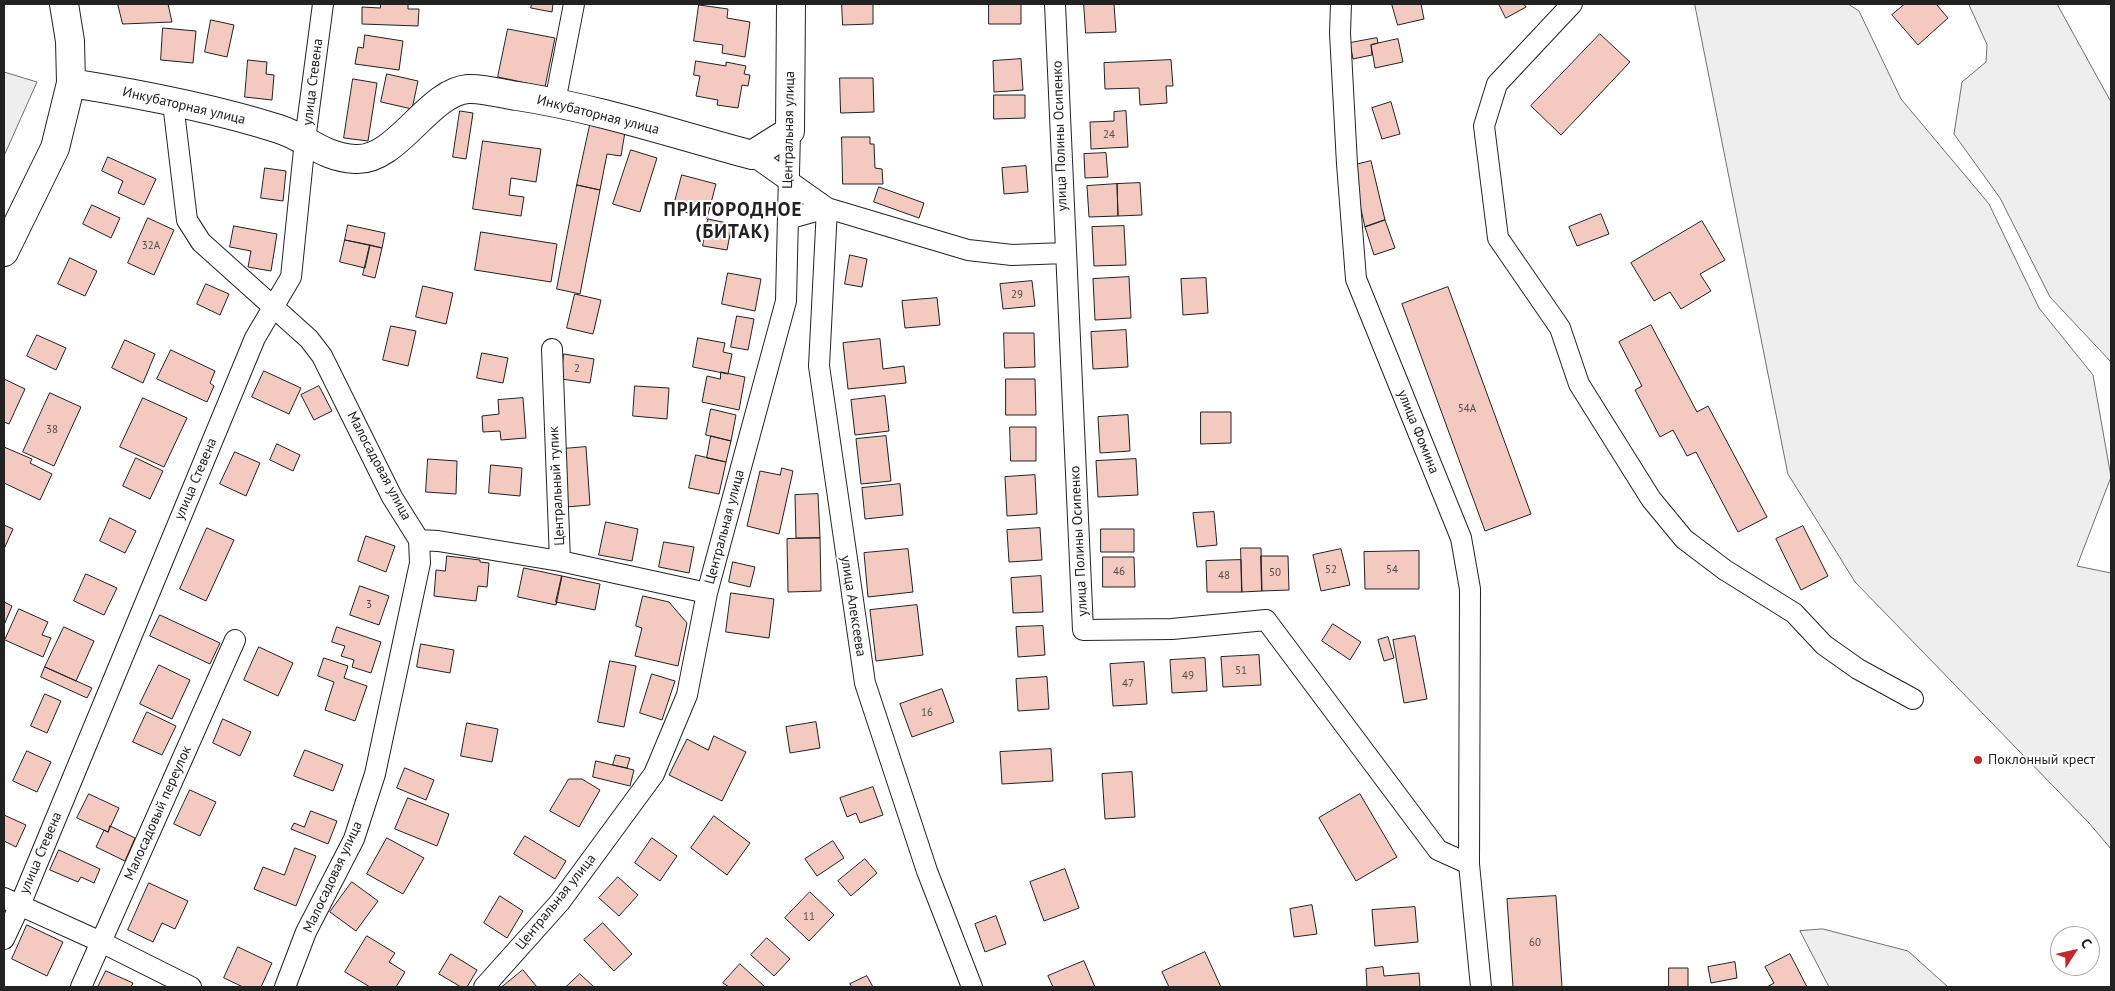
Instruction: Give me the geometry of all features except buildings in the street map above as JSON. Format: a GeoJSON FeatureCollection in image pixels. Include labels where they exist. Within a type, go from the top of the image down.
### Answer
{"type":"FeatureCollection","features":[{"type":"Feature","properties":{"kind":"street"},"geometry":{"type":"LineString","coordinates":[[4,252],[56,148],[72,83],[70,41],[64,4]]}},
{"type":"Feature","properties":{"kind":"street","name":"улица Стевена"},"geometry":{"type":"LineString","coordinates":[[4,939],[12,901],[255,338],[291,277],[305,140],[323,4]]}},
{"type":"Feature","properties":{"kind":"street"},"geometry":{"type":"LineString","coordinates":[[555,102],[574,4]]}},
{"type":"Feature","properties":{"kind":"street","name":"Центральная улица"},"geometry":{"type":"LineString","coordinates":[[484,987],[560,902],[654,774],[687,695],[708,593],[786,301],[791,4]]}},
{"type":"Feature","properties":{"kind":"street","name":"улица Полины Осипенко"},"geometry":{"type":"LineString","coordinates":[[1055,4],[1083,630],[1172,629],[1266,620],[1438,850],[1469,864]]}},
{"type":"Feature","properties":{"kind":"street","name":"улица Фомина"},"geometry":{"type":"LineString","coordinates":[[1341,4],[1340,33],[1347,164],[1356,279],[1461,538],[1470,589],[1469,864]]}},
{"type":"Feature","properties":{"kind":"street"},"geometry":{"type":"LineString","coordinates":[[1572,4],[1497,84],[1484,126],[1498,238],[1560,328],[1579,384],[1651,499],[1684,539],[1725,570],[1794,613],[1824,645],[1858,669],[1913,699]]}},
{"type":"Feature","properties":{"kind":"street","name":"Инкубаторная улица"},"geometry":{"type":"LineString","coordinates":[[72,83],[131,92],[280,129],[305,140],[327,154],[357,160],[378,154],[405,134],[446,96],[468,89],[555,102],[752,155],[827,208]]}},
{"type":"Feature","properties":{"kind":"street","name":"Малосадовая улица"},"geometry":{"type":"LineString","coordinates":[[173,103],[187,220],[200,242],[309,339],[322,356],[392,497],[419,540],[420,563],[375,774],[354,839],[306,932],[285,987]]}},
{"type":"Feature","properties":{"kind":"street"},"geometry":{"type":"LineString","coordinates":[[752,155],[790,131]]}},
{"type":"Feature","properties":{"kind":"street"},"geometry":{"type":"LineString","coordinates":[[788,219],[827,208],[968,250],[1012,255],[1065,253]]}},
{"type":"Feature","properties":{"kind":"street","name":"улица Алексеева"},"geometry":{"type":"LineString","coordinates":[[827,208],[818,366],[865,683],[927,871],[972,987]]}},
{"type":"Feature","properties":{"kind":"street","name":"Центральный тупик"},"geometry":{"type":"LineString","coordinates":[[552,350],[560,561],[708,593]]}},
{"type":"Feature","properties":{"kind":"street"},"geometry":{"type":"LineString","coordinates":[[419,540],[560,561]]}},
{"type":"Feature","properties":{"kind":"street","name":"Малосадовый переулок"},"geometry":{"type":"LineString","coordinates":[[81,987],[235,640]]}},
{"type":"Feature","properties":{"kind":"street"},"geometry":{"type":"LineString","coordinates":[[1469,864],[1481,987]]}},
{"type":"Feature","properties":{"kind":"street"},"geometry":{"type":"LineString","coordinates":[[12,901],[101,942],[191,987]]}},
{"type":"Feature","properties":{"kind":"shaded area"},"geometry":{"type":"Polygon","coordinates":[[[1695,4],[1848,4],[1859,11],[1901,99],[1989,204],[2039,308],[2093,375],[2111,477],[2077,566],[2111,573],[2111,849],[2089,823],[1855,582],[1788,474],[1695,4]]]}},
{"type":"Feature","properties":{"kind":"shaded area"},"geometry":{"type":"Polygon","coordinates":[[[1969,4],[2057,4],[2111,102],[2111,362],[2050,297],[2000,198],[1954,134],[1962,82],[1986,62],[1987,45],[1969,4]]]}},
{"type":"Feature","properties":{"kind":"shaded area"},"geometry":{"type":"Polygon","coordinates":[[[4,72],[37,82],[4,156],[4,72]]]}},
{"type":"Feature","properties":{"kind":"shaded area"},"geometry":{"type":"Polygon","coordinates":[[[1823,929],[1908,951],[1948,987],[1829,987],[1800,931],[1823,929]]]}},
{"type":"Feature","properties":{"kind":"place","name":"Поклонный крест"},"geometry":{"type":"Point","coordinates":[1978,760]}},
{"type":"Feature","properties":{"kind":"district","name":"ПРИГОРОДНОЕ (БИТАК)"},"geometry":{"type":"Point","coordinates":[733,222]}}]}
